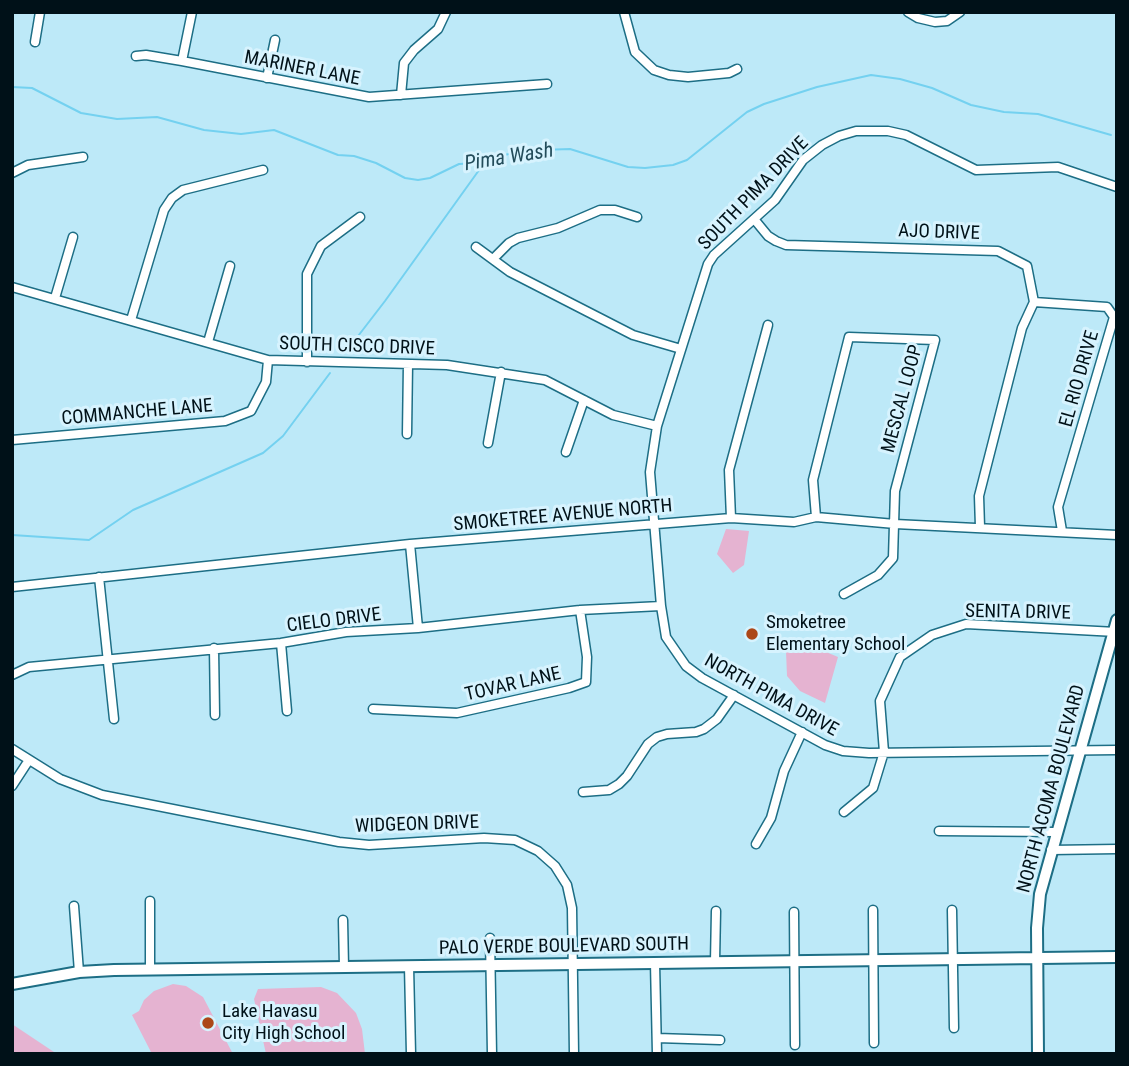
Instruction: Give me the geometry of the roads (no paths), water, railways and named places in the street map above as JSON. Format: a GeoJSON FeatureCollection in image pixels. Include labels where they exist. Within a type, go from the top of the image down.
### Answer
{"type":"FeatureCollection","features":[{"type":"Feature","properties":{"kind":"main road","name":"NORTH ACOMA BOULEVARD"},"geometry":{"type":"LineString","coordinates":[[1038,1054],[1037,958],[1040,897],[1055,832],[1117,620]]}},
{"type":"Feature","properties":{"kind":"main road","name":"PALO VERDE BOULEVARD SOUTH"},"geometry":{"type":"LineString","coordinates":[[12,984],[79,972],[150,969],[1117,957]]}},
{"type":"Feature","properties":{"kind":"street"},"geometry":{"type":"LineString","coordinates":[[35,42],[40,12]]}},
{"type":"Feature","properties":{"kind":"street"},"geometry":{"type":"LineString","coordinates":[[182,61],[192,12]]}},
{"type":"Feature","properties":{"kind":"street"},"geometry":{"type":"LineString","coordinates":[[401,94],[404,63],[414,50],[438,29],[446,12]]}},
{"type":"Feature","properties":{"kind":"street"},"geometry":{"type":"LineString","coordinates":[[624,12],[635,52],[654,69],[669,75],[688,77],[737,69]]}},
{"type":"Feature","properties":{"kind":"street"},"geometry":{"type":"LineString","coordinates":[[908,12],[918,18],[935,22],[947,20],[960,12]]}},
{"type":"Feature","properties":{"kind":"street"},"geometry":{"type":"LineString","coordinates":[[267,78],[275,40]]}},
{"type":"Feature","properties":{"kind":"street","name":"MARINER LANE"},"geometry":{"type":"LineString","coordinates":[[135,56],[146,55],[182,61],[358,96],[547,84]]}},
{"type":"Feature","properties":{"kind":"street","name":"SOUTH PIMA DRIVE"},"geometry":{"type":"LineString","coordinates":[[653,524],[650,472],[657,426],[703,274],[714,255],[780,194],[808,156],[839,136],[865,130],[888,131],[906,135],[975,170],[1058,167],[1117,187]]}},
{"type":"Feature","properties":{"kind":"street"},"geometry":{"type":"LineString","coordinates":[[12,173],[28,165],[83,157]]}},
{"type":"Feature","properties":{"kind":"street"},"geometry":{"type":"LineString","coordinates":[[131,320],[164,210],[172,198],[183,190],[263,170]]}},
{"type":"Feature","properties":{"kind":"street"},"geometry":{"type":"LineString","coordinates":[[493,259],[518,238],[558,228],[600,210],[615,210],[637,217]]}},
{"type":"Feature","properties":{"kind":"street"},"geometry":{"type":"LineString","coordinates":[[307,362],[307,274],[320,246],[360,217]]}},
{"type":"Feature","properties":{"kind":"street","name":"AJO DRIVE"},"geometry":{"type":"LineString","coordinates":[[754,219],[768,236],[786,245],[998,251],[1027,266],[1034,302]]}},
{"type":"Feature","properties":{"kind":"street"},"geometry":{"type":"LineString","coordinates":[[55,298],[73,237]]}},
{"type":"Feature","properties":{"kind":"street"},"geometry":{"type":"LineString","coordinates":[[476,247],[528,282],[633,335],[681,349]]}},
{"type":"Feature","properties":{"kind":"street"},"geometry":{"type":"LineString","coordinates":[[208,342],[230,266]]}},
{"type":"Feature","properties":{"kind":"street","name":"SOUTH CISCO DRIVE"},"geometry":{"type":"LineString","coordinates":[[12,287],[268,360],[447,365],[545,380],[613,415],[657,426]]}},
{"type":"Feature","properties":{"kind":"street"},"geometry":{"type":"LineString","coordinates":[[980,527],[979,496],[1022,328],[1034,302]]}},
{"type":"Feature","properties":{"kind":"street","name":"EL RIO DRIVE"},"geometry":{"type":"LineString","coordinates":[[1034,302],[1107,307],[1114,317],[1058,507],[1062,531]]}},
{"type":"Feature","properties":{"kind":"street"},"geometry":{"type":"LineString","coordinates":[[731,518],[729,470],[768,325]]}},
{"type":"Feature","properties":{"kind":"street","name":"MESCAL LOOP"},"geometry":{"type":"LineString","coordinates":[[816,517],[813,480],[849,337],[935,340],[895,491],[895,524]]}},
{"type":"Feature","properties":{"kind":"street","name":"COMMANCHE LANE"},"geometry":{"type":"LineString","coordinates":[[12,440],[225,421],[251,411],[266,382],[268,360]]}},
{"type":"Feature","properties":{"kind":"street"},"geometry":{"type":"LineString","coordinates":[[407,434],[408,364]]}},
{"type":"Feature","properties":{"kind":"street"},"geometry":{"type":"LineString","coordinates":[[488,443],[501,372]]}},
{"type":"Feature","properties":{"kind":"street"},"geometry":{"type":"LineString","coordinates":[[566,452],[584,400]]}},
{"type":"Feature","properties":{"kind":"street","name":"SMOKETREE AVENUE NORTH"},"geometry":{"type":"LineString","coordinates":[[12,587],[410,544],[731,518],[794,522],[816,517],[895,524],[1117,535]]}},
{"type":"Feature","properties":{"kind":"street","name":"NORTH PIMA DRIVE"},"geometry":{"type":"LineString","coordinates":[[653,524],[666,636],[686,666],[702,678],[837,750],[859,753],[1117,750]]}},
{"type":"Feature","properties":{"kind":"street"},"geometry":{"type":"LineString","coordinates":[[844,594],[878,575],[893,558],[895,524]]}},
{"type":"Feature","properties":{"kind":"street"},"geometry":{"type":"LineString","coordinates":[[410,544],[418,628]]}},
{"type":"Feature","properties":{"kind":"street"},"geometry":{"type":"LineString","coordinates":[[99,577],[114,719]]}},
{"type":"Feature","properties":{"kind":"street","name":"CIELO DRIVE"},"geometry":{"type":"LineString","coordinates":[[12,675],[29,667],[281,643],[346,632],[418,628],[580,610],[661,606]]}},
{"type":"Feature","properties":{"kind":"street","name":"TOVAR LANE"},"geometry":{"type":"LineString","coordinates":[[373,709],[457,713],[586,682],[587,657],[580,610]]}},
{"type":"Feature","properties":{"kind":"street","name":"SENITA DRIVE"},"geometry":{"type":"LineString","coordinates":[[884,752],[880,701],[900,657],[932,635],[966,624],[1115,632]]}},
{"type":"Feature","properties":{"kind":"street"},"geometry":{"type":"LineString","coordinates":[[281,643],[287,711]]}},
{"type":"Feature","properties":{"kind":"street"},"geometry":{"type":"LineString","coordinates":[[214,648],[215,716]]}},
{"type":"Feature","properties":{"kind":"street"},"geometry":{"type":"LineString","coordinates":[[583,792],[609,790],[620,784],[648,744],[667,734],[696,733],[704,729],[723,712],[734,695]]}},
{"type":"Feature","properties":{"kind":"street"},"geometry":{"type":"LineString","coordinates":[[756,844],[766,831],[784,771],[802,732]]}},
{"type":"Feature","properties":{"kind":"street","name":"WIDGEON DRIVE"},"geometry":{"type":"LineString","coordinates":[[12,749],[60,779],[102,795],[339,842],[369,845],[484,838],[515,840],[538,851],[555,866],[567,885],[572,908],[574,1054]]}},
{"type":"Feature","properties":{"kind":"street"},"geometry":{"type":"LineString","coordinates":[[844,812],[873,788],[884,752]]}},
{"type":"Feature","properties":{"kind":"street"},"geometry":{"type":"LineString","coordinates":[[12,786],[29,760]]}},
{"type":"Feature","properties":{"kind":"street"},"geometry":{"type":"LineString","coordinates":[[939,831],[1055,832]]}},
{"type":"Feature","properties":{"kind":"street"},"geometry":{"type":"LineString","coordinates":[[1051,850],[1117,849]]}},
{"type":"Feature","properties":{"kind":"street"},"geometry":{"type":"LineString","coordinates":[[150,901],[150,969]]}},
{"type":"Feature","properties":{"kind":"street"},"geometry":{"type":"LineString","coordinates":[[74,906],[79,972]]}},
{"type":"Feature","properties":{"kind":"street"},"geometry":{"type":"LineString","coordinates":[[873,910],[874,1044]]}},
{"type":"Feature","properties":{"kind":"street"},"geometry":{"type":"LineString","coordinates":[[953,910],[954,1028]]}},
{"type":"Feature","properties":{"kind":"street"},"geometry":{"type":"LineString","coordinates":[[715,962],[716,911]]}},
{"type":"Feature","properties":{"kind":"street"},"geometry":{"type":"LineString","coordinates":[[794,912],[795,1045]]}},
{"type":"Feature","properties":{"kind":"street"},"geometry":{"type":"LineString","coordinates":[[343,920],[344,967]]}},
{"type":"Feature","properties":{"kind":"street"},"geometry":{"type":"LineString","coordinates":[[490,938],[492,1054]]}},
{"type":"Feature","properties":{"kind":"street"},"geometry":{"type":"LineString","coordinates":[[656,963],[657,1054]]}},
{"type":"Feature","properties":{"kind":"street"},"geometry":{"type":"LineString","coordinates":[[409,966],[411,1054]]}},
{"type":"Feature","properties":{"kind":"street"},"geometry":{"type":"LineString","coordinates":[[657,1038],[720,1040]]}},
{"type":"Feature","properties":{"kind":"waterway","name":"Pima Wash"},"geometry":{"type":"LineString","coordinates":[[12,87],[32,88],[81,113],[117,119],[157,117],[204,130],[241,134],[274,130],[338,155],[354,156],[376,163],[405,178],[418,180],[430,178],[459,164],[476,163],[516,152],[540,150],[570,149],[628,167],[673,165],[687,160],[747,112],[764,104],[817,87],[871,75],[900,79],[932,88],[971,105],[1004,112],[1038,114],[1111,135]]}},
{"type":"Feature","properties":{"kind":"waterway"},"geometry":{"type":"LineString","coordinates":[[345,353],[487,159]]}},
{"type":"Feature","properties":{"kind":"waterway"},"geometry":{"type":"LineString","coordinates":[[12,535],[89,540],[133,510],[263,453],[283,436],[330,373]]}},
{"type":"Feature","properties":{"kind":"place","name":"Smoketree Elementary School"},"geometry":{"type":"Point","coordinates":[752,634]}},
{"type":"Feature","properties":{"kind":"place","name":"Lake Havasu City High School"},"geometry":{"type":"Point","coordinates":[208,1023]}}]}
